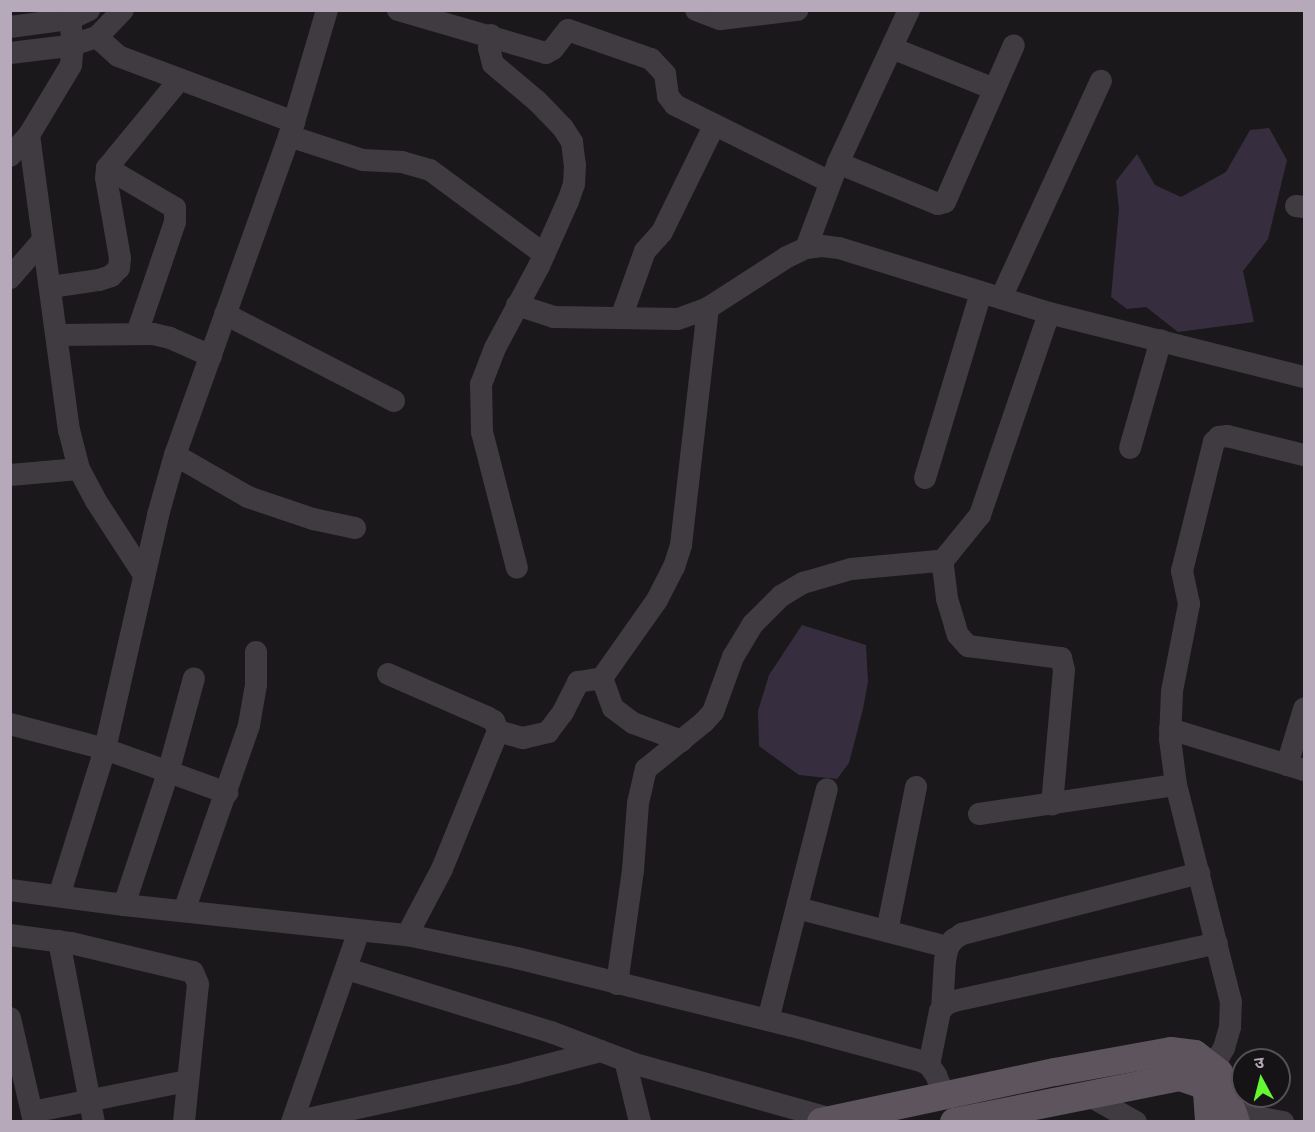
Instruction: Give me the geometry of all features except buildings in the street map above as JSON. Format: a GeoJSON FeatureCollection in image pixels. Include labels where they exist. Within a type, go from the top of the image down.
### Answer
{"type":"FeatureCollection","features":[{"type":"Feature","properties":{"kind":"main road"},"geometry":{"type":"LineString","coordinates":[[826,1120],[1172,1051],[1195,1054],[1208,1076],[1207,1092],[1227,1119]]}},
{"type":"Feature","properties":{"kind":"main road"},"geometry":{"type":"LineString","coordinates":[[954,1122],[1169,1077],[1208,1076]]}},
{"type":"Feature","properties":{"kind":"street"},"geometry":{"type":"LineString","coordinates":[[15,10],[69,17]]}},
{"type":"Feature","properties":{"kind":"street"},"geometry":{"type":"LineString","coordinates":[[10,53],[73,44],[97,38],[123,10]]}},
{"type":"Feature","properties":{"kind":"street"},"geometry":{"type":"LineString","coordinates":[[59,896],[105,749],[144,576],[175,455],[291,129],[327,10]]}},
{"type":"Feature","properties":{"kind":"street"},"geometry":{"type":"LineString","coordinates":[[398,10],[491,35],[546,53],[553,50],[565,31],[572,30],[651,59],[664,74],[670,101],[714,126],[834,172],[938,204],[944,203],[1014,45]]}},
{"type":"Feature","properties":{"kind":"street"},"geometry":{"type":"LineString","coordinates":[[696,10],[720,19],[797,10]]}},
{"type":"Feature","properties":{"kind":"street"},"geometry":{"type":"LineString","coordinates":[[806,248],[834,172],[909,10]]}},
{"type":"Feature","properties":{"kind":"street"},"geometry":{"type":"LineString","coordinates":[[10,27],[69,17]]}},
{"type":"Feature","properties":{"kind":"street"},"geometry":{"type":"LineString","coordinates":[[10,156],[29,135],[64,80],[73,57],[69,17]]}},
{"type":"Feature","properties":{"kind":"street"},"geometry":{"type":"LineString","coordinates":[[491,35],[489,48],[493,64],[537,101],[563,128],[572,142],[575,165],[574,184],[544,254],[495,348],[481,384],[479,406],[482,432],[517,568]]}},
{"type":"Feature","properties":{"kind":"street"},"geometry":{"type":"LineString","coordinates":[[97,38],[118,56],[180,79],[363,160],[402,162],[430,170],[544,254]]}},
{"type":"Feature","properties":{"kind":"street"},"geometry":{"type":"LineString","coordinates":[[892,48],[994,88]]}},
{"type":"Feature","properties":{"kind":"street"},"geometry":{"type":"LineString","coordinates":[[51,287],[99,280],[111,276],[119,268],[120,258],[106,178],[107,168],[180,79]]}},
{"type":"Feature","properties":{"kind":"street"},"geometry":{"type":"LineString","coordinates":[[925,478],[991,295],[1101,81]]}},
{"type":"Feature","properties":{"kind":"street"},"geometry":{"type":"LineString","coordinates":[[621,318],[645,250],[662,232],[714,126]]}},
{"type":"Feature","properties":{"kind":"street"},"geometry":{"type":"LineString","coordinates":[[29,135],[69,430],[79,469],[144,576]]}},
{"type":"Feature","properties":{"kind":"street"},"geometry":{"type":"LineString","coordinates":[[107,168],[175,208],[175,222],[137,333]]}},
{"type":"Feature","properties":{"kind":"street"},"geometry":{"type":"LineString","coordinates":[[10,278],[43,240]]}},
{"type":"Feature","properties":{"kind":"street"},"geometry":{"type":"LineString","coordinates":[[518,305],[554,317],[678,319],[708,308],[787,257],[806,248],[839,248],[1049,313],[1305,377]]}},
{"type":"Feature","properties":{"kind":"street"},"geometry":{"type":"LineString","coordinates":[[119,268],[153,286]]}},
{"type":"Feature","properties":{"kind":"street"},"geometry":{"type":"LineString","coordinates":[[498,731],[523,738],[549,732],[563,712],[578,682],[602,678],[657,600],[674,567],[681,545],[708,308]]}},
{"type":"Feature","properties":{"kind":"street"},"geometry":{"type":"LineString","coordinates":[[1049,313],[980,515],[941,563],[946,599],[958,635],[968,646],[1057,655],[1064,663],[1052,804]]}},
{"type":"Feature","properties":{"kind":"street"},"geometry":{"type":"LineString","coordinates":[[225,315],[394,401]]}},
{"type":"Feature","properties":{"kind":"street"},"geometry":{"type":"LineString","coordinates":[[57,335],[137,333],[170,338],[211,356]]}},
{"type":"Feature","properties":{"kind":"street"},"geometry":{"type":"LineString","coordinates":[[1130,448],[1161,340]]}},
{"type":"Feature","properties":{"kind":"street"},"geometry":{"type":"LineString","coordinates":[[1208,1076],[1224,1048],[1230,1027],[1231,1002],[1176,785],[1170,729],[1172,691],[1189,604],[1182,571],[1214,442],[1219,437],[1227,436],[1305,455]]}},
{"type":"Feature","properties":{"kind":"street"},"geometry":{"type":"LineString","coordinates":[[175,455],[248,497],[313,519],[354,528]]}},
{"type":"Feature","properties":{"kind":"street"},"geometry":{"type":"LineString","coordinates":[[10,475],[79,469]]}},
{"type":"Feature","properties":{"kind":"street"},"geometry":{"type":"LineString","coordinates":[[617,984],[633,870],[641,786],[646,769],[682,741],[712,712],[733,657],[753,624],[781,596],[826,574],[932,560],[941,563]]}},
{"type":"Feature","properties":{"kind":"street"},"geometry":{"type":"LineString","coordinates":[[184,911],[249,725],[256,685],[256,652]]}},
{"type":"Feature","properties":{"kind":"street"},"geometry":{"type":"LineString","coordinates":[[388,674],[487,717],[494,721],[498,731],[442,869],[406,935]]}},
{"type":"Feature","properties":{"kind":"street"},"geometry":{"type":"LineString","coordinates":[[124,905],[168,773],[194,678]]}},
{"type":"Feature","properties":{"kind":"street"},"geometry":{"type":"LineString","coordinates":[[602,678],[613,708],[633,723],[682,741]]}},
{"type":"Feature","properties":{"kind":"street"},"geometry":{"type":"LineString","coordinates":[[1170,729],[1296,767],[1305,710]]}},
{"type":"Feature","properties":{"kind":"street"},"geometry":{"type":"LineString","coordinates":[[10,724],[105,749],[227,793]]}},
{"type":"Feature","properties":{"kind":"street"},"geometry":{"type":"LineString","coordinates":[[979,814],[1176,785]]}},
{"type":"Feature","properties":{"kind":"street"},"geometry":{"type":"LineString","coordinates":[[887,931],[916,787]]}},
{"type":"Feature","properties":{"kind":"street"},"geometry":{"type":"LineString","coordinates":[[768,1020],[827,789]]}},
{"type":"Feature","properties":{"kind":"street"},"geometry":{"type":"LineString","coordinates":[[944,1095],[929,1065],[942,1009],[948,947],[962,934],[1199,873]]}},
{"type":"Feature","properties":{"kind":"street"},"geometry":{"type":"LineString","coordinates":[[10,890],[124,905],[406,935],[517,958],[869,1045],[929,1065]]}},
{"type":"Feature","properties":{"kind":"street"},"geometry":{"type":"LineString","coordinates":[[797,908],[948,947]]}},
{"type":"Feature","properties":{"kind":"street"},"geometry":{"type":"LineString","coordinates":[[293,1122],[359,931]]}},
{"type":"Feature","properties":{"kind":"street"},"geometry":{"type":"LineString","coordinates":[[10,935],[58,941],[193,972],[198,984],[184,1122]]}},
{"type":"Feature","properties":{"kind":"street"},"geometry":{"type":"LineString","coordinates":[[58,941],[93,1112]]}},
{"type":"Feature","properties":{"kind":"street"},"geometry":{"type":"LineString","coordinates":[[942,1009],[954,1001],[1217,943]]}},
{"type":"Feature","properties":{"kind":"street"},"geometry":{"type":"LineString","coordinates":[[347,969],[551,1032],[625,1060],[826,1120]]}},
{"type":"Feature","properties":{"kind":"street"},"geometry":{"type":"LineString","coordinates":[[10,1018],[33,1117],[93,1112],[188,1081]]}},
{"type":"Feature","properties":{"kind":"street"},"geometry":{"type":"LineString","coordinates":[[293,1122],[516,1073],[601,1051]]}},
{"type":"Feature","properties":{"kind":"street"},"geometry":{"type":"LineString","coordinates":[[625,1060],[640,1122]]}},
{"type":"Feature","properties":{"kind":"street"},"geometry":{"type":"LineString","coordinates":[[1086,1094],[1136,1122]]}},
{"type":"Feature","properties":{"kind":"street"},"geometry":{"type":"LineString","coordinates":[[1227,1119],[1282,1122]]}},
{"type":"Feature","properties":{"kind":"shaded area"},"geometry":{"type":"Polygon","coordinates":[[[1269,128],[1287,160],[1268,239],[1243,271],[1254,322],[1178,332],[1146,307],[1127,309],[1111,297],[1119,209],[1116,181],[1137,154],[1155,185],[1181,197],[1226,172],[1250,130],[1269,128]]]}},
{"type":"Feature","properties":{"kind":"shaded area"},"geometry":{"type":"Polygon","coordinates":[[[802,625],[866,645],[868,682],[863,709],[849,763],[837,779],[799,775],[759,746],[758,711],[769,675],[802,625]]]}}]}
